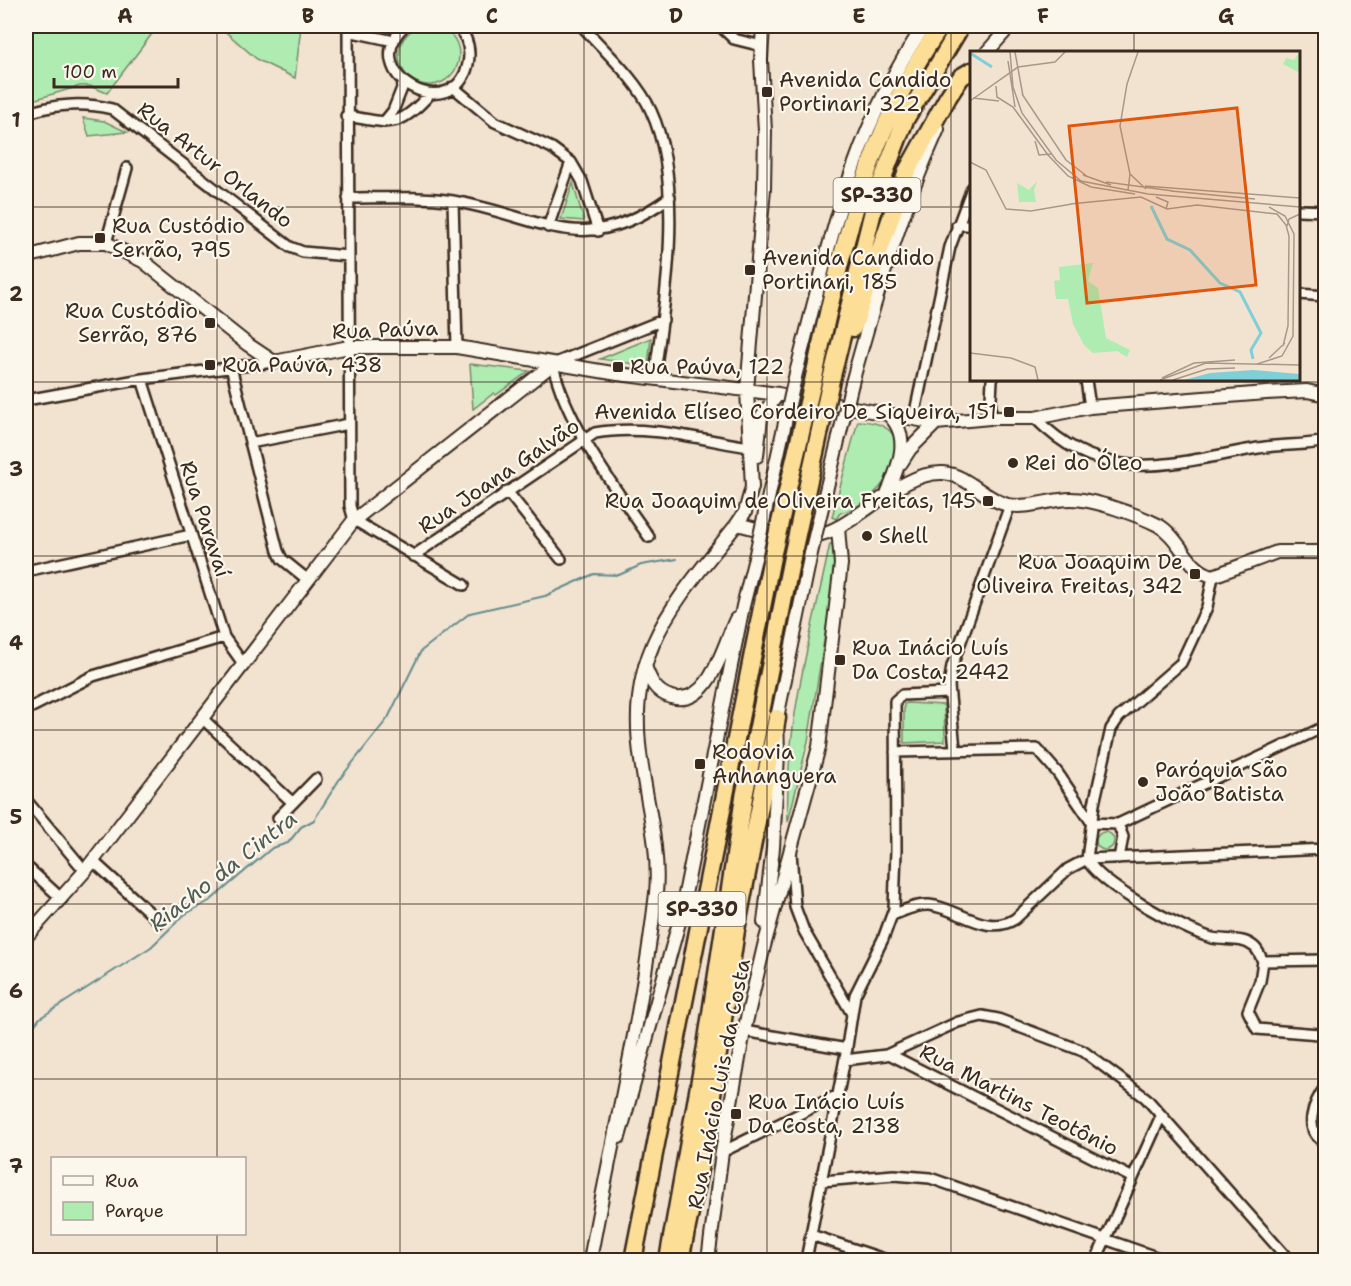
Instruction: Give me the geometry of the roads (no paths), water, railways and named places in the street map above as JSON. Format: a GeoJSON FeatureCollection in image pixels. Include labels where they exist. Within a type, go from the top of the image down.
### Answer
{"type":"FeatureCollection","features":[{"type":"Feature","properties":{"kind":"highway","name":"SP-330"},"geometry":{"type":"LineString","coordinates":[[668,1260],[706,1046],[744,797],[826,377],[850,228],[884,125],[922,51],[941,26]]}},
{"type":"Feature","properties":{"kind":"highway","name":"SP-330"},"geometry":{"type":"LineString","coordinates":[[633,1260],[764,558],[826,377],[882,181],[905,120],[961,26]]}},
{"type":"Feature","properties":{"kind":"highway"},"geometry":{"type":"LineString","coordinates":[[826,377],[850,335],[907,171],[948,97],[961,77],[970,72]]}},
{"type":"Feature","properties":{"kind":"highway"},"geometry":{"type":"LineString","coordinates":[[680,1260],[706,1136],[738,919],[777,718]]}},
{"type":"Feature","properties":{"kind":"main road"},"geometry":{"type":"LineString","coordinates":[[752,479],[747,390],[764,188],[765,131],[760,46],[756,26]]}},
{"type":"Feature","properties":{"kind":"main road"},"geometry":{"type":"LineString","coordinates":[[760,46],[763,26]]}},
{"type":"Feature","properties":{"kind":"main road"},"geometry":{"type":"LineString","coordinates":[[645,666],[651,682],[665,695],[682,698],[697,693],[708,681],[764,558],[796,373],[847,181],[869,122],[904,54],[924,26]]}},
{"type":"Feature","properties":{"kind":"main road"},"geometry":{"type":"LineString","coordinates":[[988,51],[1010,26]]}},
{"type":"Feature","properties":{"kind":"main road"},"geometry":{"type":"LineString","coordinates":[[765,946],[778,754],[777,718],[812,553],[852,383],[885,267],[912,190],[943,119],[970,73]]}},
{"type":"Feature","properties":{"kind":"main road"},"geometry":{"type":"LineString","coordinates":[[26,257],[80,243],[106,243],[143,261],[247,344],[274,362]]}},
{"type":"Feature","properties":{"kind":"main road","name":"Rua Paúva"},"geometry":{"type":"LineString","coordinates":[[274,362],[349,347],[458,347],[553,364],[778,394],[914,417],[936,423]]}},
{"type":"Feature","properties":{"kind":"main road"},"geometry":{"type":"LineString","coordinates":[[590,1260],[647,950],[657,881],[637,740],[636,713],[645,666],[666,618],[737,524],[749,500],[761,417],[778,394],[762,386],[749,359]]}},
{"type":"Feature","properties":{"kind":"main road"},"geometry":{"type":"LineString","coordinates":[[26,937],[89,866],[354,520],[553,364]]}},
{"type":"Feature","properties":{"kind":"main road"},"geometry":{"type":"LineString","coordinates":[[887,494],[910,449],[936,423],[995,418],[1035,418],[1090,407],[1292,391],[1326,395]]}},
{"type":"Feature","properties":{"kind":"main road"},"geometry":{"type":"LineString","coordinates":[[884,412],[892,418],[900,433],[902,440],[900,465]]}},
{"type":"Feature","properties":{"kind":"main road"},"geometry":{"type":"LineString","coordinates":[[737,524],[815,536],[838,528],[887,494],[927,476],[944,473],[1010,505],[1072,499],[1113,509],[1156,525],[1170,534],[1197,568],[1213,576],[1277,552],[1326,552]]}},
{"type":"Feature","properties":{"kind":"main road","name":"Rua Inácio Luis da Costa"},"geometry":{"type":"LineString","coordinates":[[708,1260],[725,1132],[744,1031],[777,898],[819,747],[841,564],[838,528]]}},
{"type":"Feature","properties":{"kind":"main road"},"geometry":{"type":"LineString","coordinates":[[604,1181],[631,1100],[680,919],[743,606]]}},
{"type":"Feature","properties":{"kind":"street"},"geometry":{"type":"LineString","coordinates":[[404,26],[394,40],[393,63],[404,83],[416,91],[430,94],[453,87],[462,78],[470,54],[468,42],[457,26]]}},
{"type":"Feature","properties":{"kind":"street"},"geometry":{"type":"LineString","coordinates":[[582,26],[643,97],[651,111],[663,146],[670,197],[663,320],[654,378]]}},
{"type":"Feature","properties":{"kind":"street"},"geometry":{"type":"LineString","coordinates":[[720,26],[734,39],[760,46]]}},
{"type":"Feature","properties":{"kind":"street"},"geometry":{"type":"LineString","coordinates":[[394,40],[348,28],[346,116],[349,487],[354,520],[464,585]]}},
{"type":"Feature","properties":{"kind":"street"},"geometry":{"type":"LineString","coordinates":[[384,122],[393,111],[404,83]]}},
{"type":"Feature","properties":{"kind":"street"},"geometry":{"type":"LineString","coordinates":[[453,87],[495,122],[552,148],[571,162],[582,181],[598,231]]}},
{"type":"Feature","properties":{"kind":"street"},"geometry":{"type":"LineString","coordinates":[[346,116],[384,122],[407,118],[430,94]]}},
{"type":"Feature","properties":{"kind":"street","name":"Rua Artur Orlando"},"geometry":{"type":"LineString","coordinates":[[27,113],[77,104],[93,104],[112,109],[290,247],[303,252],[348,256]]}},
{"type":"Feature","properties":{"kind":"street"},"geometry":{"type":"LineString","coordinates":[[548,227],[571,162]]}},
{"type":"Feature","properties":{"kind":"street"},"geometry":{"type":"LineString","coordinates":[[106,243],[127,168]]}},
{"type":"Feature","properties":{"kind":"street"},"geometry":{"type":"LineString","coordinates":[[914,417],[938,296],[957,225],[970,193]]}},
{"type":"Feature","properties":{"kind":"street"},"geometry":{"type":"LineString","coordinates":[[348,198],[428,198],[453,201],[567,231],[598,231],[634,220],[670,197]]}},
{"type":"Feature","properties":{"kind":"street"},"geometry":{"type":"LineString","coordinates":[[453,201],[458,347]]}},
{"type":"Feature","properties":{"kind":"street"},"geometry":{"type":"LineString","coordinates":[[1300,210],[1326,211]]}},
{"type":"Feature","properties":{"kind":"street"},"geometry":{"type":"LineString","coordinates":[[957,225],[970,225]]}},
{"type":"Feature","properties":{"kind":"street"},"geometry":{"type":"LineString","coordinates":[[1300,294],[1326,296]]}},
{"type":"Feature","properties":{"kind":"street"},"geometry":{"type":"LineString","coordinates":[[649,537],[584,438],[556,379],[553,364],[663,320]]}},
{"type":"Feature","properties":{"kind":"street","name":"Rua Paúva"},"geometry":{"type":"LineString","coordinates":[[26,400],[142,379],[274,362]]}},
{"type":"Feature","properties":{"kind":"street"},"geometry":{"type":"LineString","coordinates":[[231,367],[278,551],[282,559],[308,580]]}},
{"type":"Feature","properties":{"kind":"street","name":"Rua Paravaí"},"geometry":{"type":"LineString","coordinates":[[142,379],[224,637],[244,665]]}},
{"type":"Feature","properties":{"kind":"street"},"geometry":{"type":"LineString","coordinates":[[992,381],[995,418]]}},
{"type":"Feature","properties":{"kind":"street"},"geometry":{"type":"LineString","coordinates":[[1086,381],[1090,407]]}},
{"type":"Feature","properties":{"kind":"street"},"geometry":{"type":"LineString","coordinates":[[1035,418],[1054,436],[1086,454],[1133,466],[1157,465],[1293,443],[1326,441]]}},
{"type":"Feature","properties":{"kind":"street"},"geometry":{"type":"LineString","coordinates":[[250,443],[350,424]]}},
{"type":"Feature","properties":{"kind":"street","name":"Rua Joana Galvão"},"geometry":{"type":"LineString","coordinates":[[413,556],[584,438],[595,433],[630,429],[749,447]]}},
{"type":"Feature","properties":{"kind":"street"},"geometry":{"type":"LineString","coordinates":[[507,491],[561,559]]}},
{"type":"Feature","properties":{"kind":"street"},"geometry":{"type":"LineString","coordinates":[[955,749],[949,693],[952,666],[964,625],[1010,505]]}},
{"type":"Feature","properties":{"kind":"street"},"geometry":{"type":"LineString","coordinates":[[26,571],[191,535]]}},
{"type":"Feature","properties":{"kind":"street"},"geometry":{"type":"LineString","coordinates":[[1213,576],[1207,607],[1181,663],[1113,724],[1103,758],[1087,859],[1099,876],[1114,887],[1200,934],[1253,946],[1263,961],[1260,981],[1250,1001],[1248,1011],[1251,1022],[1257,1029],[1265,1032],[1319,1034],[1326,1038]]}},
{"type":"Feature","properties":{"kind":"street"},"geometry":{"type":"LineString","coordinates":[[26,710],[93,676],[224,637]]}},
{"type":"Feature","properties":{"kind":"street"},"geometry":{"type":"LineString","coordinates":[[806,1260],[857,990],[884,939],[892,915],[896,861],[895,705],[898,697],[902,695],[949,693]]}},
{"type":"Feature","properties":{"kind":"street"},"geometry":{"type":"LineString","coordinates":[[203,719],[293,803]]}},
{"type":"Feature","properties":{"kind":"street"},"geometry":{"type":"LineString","coordinates":[[1092,823],[1118,824],[1326,726]]}},
{"type":"Feature","properties":{"kind":"street"},"geometry":{"type":"LineString","coordinates":[[895,752],[1037,749],[1057,772],[1092,823]]}},
{"type":"Feature","properties":{"kind":"street"},"geometry":{"type":"LineString","coordinates":[[278,818],[316,779]]}},
{"type":"Feature","properties":{"kind":"street"},"geometry":{"type":"LineString","coordinates":[[26,800],[89,866],[160,922]]}},
{"type":"Feature","properties":{"kind":"street"},"geometry":{"type":"LineString","coordinates":[[1118,824],[1123,837],[1119,858]]}},
{"type":"Feature","properties":{"kind":"street"},"geometry":{"type":"LineString","coordinates":[[892,915],[914,907],[930,905],[974,921],[1005,925],[1016,919],[1068,869],[1087,859],[1325,850]]}},
{"type":"Feature","properties":{"kind":"street"},"geometry":{"type":"LineString","coordinates":[[791,852],[795,908],[804,931],[852,1014]]}},
{"type":"Feature","properties":{"kind":"street"},"geometry":{"type":"LineString","coordinates":[[26,866],[62,899]]}},
{"type":"Feature","properties":{"kind":"street"},"geometry":{"type":"LineString","coordinates":[[777,898],[795,908]]}},
{"type":"Feature","properties":{"kind":"street"},"geometry":{"type":"LineString","coordinates":[[1263,961],[1326,960]]}},
{"type":"Feature","properties":{"kind":"street"},"geometry":{"type":"LineString","coordinates":[[845,1060],[889,1053],[958,1022],[988,1016],[1083,1051],[1128,1083],[1161,1116],[1289,1260]]}},
{"type":"Feature","properties":{"kind":"street"},"geometry":{"type":"LineString","coordinates":[[744,1031],[847,1049]]}},
{"type":"Feature","properties":{"kind":"street","name":"Rua Martins Teotônio"},"geometry":{"type":"LineString","coordinates":[[889,1053],[1133,1178]]}},
{"type":"Feature","properties":{"kind":"street"},"geometry":{"type":"LineString","coordinates":[[1326,1086],[1312,1108],[1311,1118],[1314,1129],[1326,1143]]}},
{"type":"Feature","properties":{"kind":"street"},"geometry":{"type":"LineString","coordinates":[[722,1152],[838,1095]]}},
{"type":"Feature","properties":{"kind":"street"},"geometry":{"type":"LineString","coordinates":[[1096,1260],[1161,1116]]}},
{"type":"Feature","properties":{"kind":"street"},"geometry":{"type":"LineString","coordinates":[[725,1132],[733,1138],[747,1140]]}},
{"type":"Feature","properties":{"kind":"street"},"geometry":{"type":"LineString","coordinates":[[822,1181],[894,1174],[930,1178],[1165,1260]]}},
{"type":"Feature","properties":{"kind":"street"},"geometry":{"type":"LineString","coordinates":[[811,1235],[887,1260]]}},
{"type":"Feature","properties":{"kind":"waterway","name":"Riacho da Cintra"},"geometry":{"type":"LineString","coordinates":[[26,1035],[40,1018],[151,947],[184,915],[211,900],[272,848],[288,843],[301,827],[314,820],[339,780],[388,718],[421,651],[470,613],[545,596],[594,574],[619,575],[641,565],[677,559]]}},
{"type":"Feature","properties":{"kind":"place","name":"Avenida Candido Portinari, 322"},"geometry":{"type":"Point","coordinates":[767,92]}},
{"type":"Feature","properties":{"kind":"place","name":"Rua Custódio Serrão, 795"},"geometry":{"type":"Point","coordinates":[100,238]}},
{"type":"Feature","properties":{"kind":"place","name":"Avenida Candido Portinari, 185"},"geometry":{"type":"Point","coordinates":[750,270]}},
{"type":"Feature","properties":{"kind":"place","name":"Rua Custódio Serrão, 876"},"geometry":{"type":"Point","coordinates":[210,323]}},
{"type":"Feature","properties":{"kind":"place","name":"Rua Paúva, 438"},"geometry":{"type":"Point","coordinates":[210,365]}},
{"type":"Feature","properties":{"kind":"place","name":"Rua Paúva, 122"},"geometry":{"type":"Point","coordinates":[618,367]}},
{"type":"Feature","properties":{"kind":"place","name":"Avenida Elíseo Cordeiro De Siqueira, 151"},"geometry":{"type":"Point","coordinates":[1009,412]}},
{"type":"Feature","properties":{"kind":"place","name":"Rei do Óleo"},"geometry":{"type":"Point","coordinates":[1013,463]}},
{"type":"Feature","properties":{"kind":"place","name":"Rua Joaquim de Oliveira Freitas, 145"},"geometry":{"type":"Point","coordinates":[988,501]}},
{"type":"Feature","properties":{"kind":"place","name":"Shell"},"geometry":{"type":"Point","coordinates":[867,536]}},
{"type":"Feature","properties":{"kind":"place","name":"Rua Joaquim De Oliveira Freitas, 342"},"geometry":{"type":"Point","coordinates":[1195,574]}},
{"type":"Feature","properties":{"kind":"place","name":"Rua Inácio Luís Da Costa, 2442"},"geometry":{"type":"Point","coordinates":[840,660]}},
{"type":"Feature","properties":{"kind":"place","name":"Rodovia Anhanguera"},"geometry":{"type":"Point","coordinates":[700,764]}},
{"type":"Feature","properties":{"kind":"place","name":"Paróquia São João Batista"},"geometry":{"type":"Point","coordinates":[1143,782]}},
{"type":"Feature","properties":{"kind":"place","name":"Rua Inácio Luís Da Costa, 2138"},"geometry":{"type":"Point","coordinates":[736,1114]}}]}
